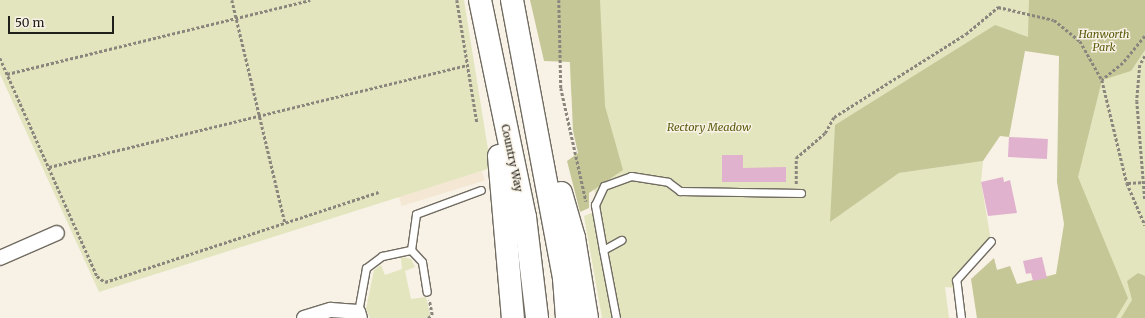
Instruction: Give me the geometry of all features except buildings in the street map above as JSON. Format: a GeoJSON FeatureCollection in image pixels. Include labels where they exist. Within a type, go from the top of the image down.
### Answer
{"type":"FeatureCollection","features":[{"type":"Feature","properties":{"kind":"highway"},"geometry":{"type":"LineString","coordinates":[[512,0],[564,278],[567,318]]}},
{"type":"Feature","properties":{"kind":"highway"},"geometry":{"type":"LineString","coordinates":[[480,2],[507,224],[513,318]]}},
{"type":"Feature","properties":{"kind":"highway","name":"Country Way"},"geometry":{"type":"LineString","coordinates":[[480,2],[525,217],[537,318]]}},
{"type":"Feature","properties":{"kind":"highway"},"geometry":{"type":"LineString","coordinates":[[523,53],[574,238],[587,318]]}},
{"type":"Feature","properties":{"kind":"street"},"geometry":{"type":"LineString","coordinates":[[0,258],[57,232]]}},
{"type":"Feature","properties":{"kind":"street"},"geometry":{"type":"LineString","coordinates":[[304,318],[331,310],[359,315]]}},
{"type":"Feature","properties":{"kind":"lane"},"geometry":{"type":"LineString","coordinates":[[616,318],[594,205],[604,186],[631,176],[668,182],[680,191],[798,193]]}},
{"type":"Feature","properties":{"kind":"lane"},"geometry":{"type":"LineString","coordinates":[[411,250],[416,214],[481,190]]}},
{"type":"Feature","properties":{"kind":"lane"},"geometry":{"type":"LineString","coordinates":[[603,250],[621,240]]}},
{"type":"Feature","properties":{"kind":"lane"},"geometry":{"type":"LineString","coordinates":[[961,318],[956,280],[991,241]]}},
{"type":"Feature","properties":{"kind":"lane"},"geometry":{"type":"LineString","coordinates":[[411,250],[422,262],[427,292]]}},
{"type":"Feature","properties":{"kind":"lane"},"geometry":{"type":"LineString","coordinates":[[359,315],[366,268],[382,256],[411,250]]}},
{"type":"Feature","properties":{"kind":"path"},"geometry":{"type":"LineString","coordinates":[[232,0],[285,222]]}},
{"type":"Feature","properties":{"kind":"path"},"geometry":{"type":"LineString","coordinates":[[7,74],[236,16],[310,0]]}},
{"type":"Feature","properties":{"kind":"path"},"geometry":{"type":"LineString","coordinates":[[457,0],[477,122]]}},
{"type":"Feature","properties":{"kind":"path"},"geometry":{"type":"LineString","coordinates":[[559,0],[561,88],[586,205]]}},
{"type":"Feature","properties":{"kind":"path"},"geometry":{"type":"LineString","coordinates":[[798,193],[796,158],[825,132],[834,117],[966,34],[998,7],[1054,20],[1080,41],[1102,80],[1127,183],[1145,225]]}},
{"type":"Feature","properties":{"kind":"path"},"geometry":{"type":"LineString","coordinates":[[1102,80],[1123,63],[1145,36]]}},
{"type":"Feature","properties":{"kind":"path"},"geometry":{"type":"LineString","coordinates":[[1145,56],[1140,64],[1137,101],[1145,201]]}},
{"type":"Feature","properties":{"kind":"path"},"geometry":{"type":"LineString","coordinates":[[0,58],[97,276],[105,282],[380,192]]}},
{"type":"Feature","properties":{"kind":"path"},"geometry":{"type":"LineString","coordinates":[[49,167],[259,114],[468,65]]}},
{"type":"Feature","properties":{"kind":"path"},"geometry":{"type":"LineString","coordinates":[[1127,183],[1144,183]]}},
{"type":"Feature","properties":{"kind":"path"},"geometry":{"type":"LineString","coordinates":[[427,292],[432,315],[428,318]]}},
{"type":"Feature","properties":{"kind":"shaded area"},"geometry":{"type":"Polygon","coordinates":[[[482,171],[485,181],[402,206],[399,196],[482,171]]]}},
{"type":"Feature","properties":{"kind":"green space"},"geometry":{"type":"Polygon","coordinates":[[[0,0],[464,0],[491,168],[99,292],[0,74],[0,0]]]}},
{"type":"Feature","properties":{"kind":"green space"},"geometry":{"type":"Polygon","coordinates":[[[530,0],[600,0],[605,106],[623,170],[589,193],[589,208],[580,212],[567,161],[578,153],[573,131],[570,62],[544,61],[530,0]]]}},
{"type":"Feature","properties":{"kind":"green space","name":"Rectory Meadow"},"geometry":{"type":"Polygon","coordinates":[[[567,0],[1145,0],[1145,318],[977,318],[973,290],[1031,297],[1086,258],[1064,52],[1028,37],[830,221],[899,173],[983,161],[981,182],[991,241],[956,279],[957,288],[945,287],[949,318],[602,318],[584,216],[599,210],[571,93],[567,0]]]}},
{"type":"Feature","properties":{"kind":"green space","name":"Hanworth Park"},"geometry":{"type":"Polygon","coordinates":[[[1029,0],[1145,0],[1145,50],[1131,71],[1102,80],[1078,177],[1128,298],[1116,318],[977,318],[971,279],[994,258],[997,270],[1010,266],[1017,284],[1056,274],[1064,224],[1057,182],[1059,56],[1025,51],[1009,137],[1000,136],[983,161],[899,173],[830,222],[835,125],[995,25],[1028,37],[1029,0]]]}},
{"type":"Feature","properties":{"kind":"green space"},"geometry":{"type":"Polygon","coordinates":[[[401,257],[411,259],[415,267],[405,271],[411,299],[426,297],[431,318],[370,318],[366,309],[374,270],[381,265],[385,275],[402,269],[401,257]]]}},
{"type":"Feature","properties":{"kind":"green space"},"geometry":{"type":"Polygon","coordinates":[[[1138,273],[1145,276],[1145,318],[1121,318],[1132,300],[1127,281],[1138,273]]]}}]}
